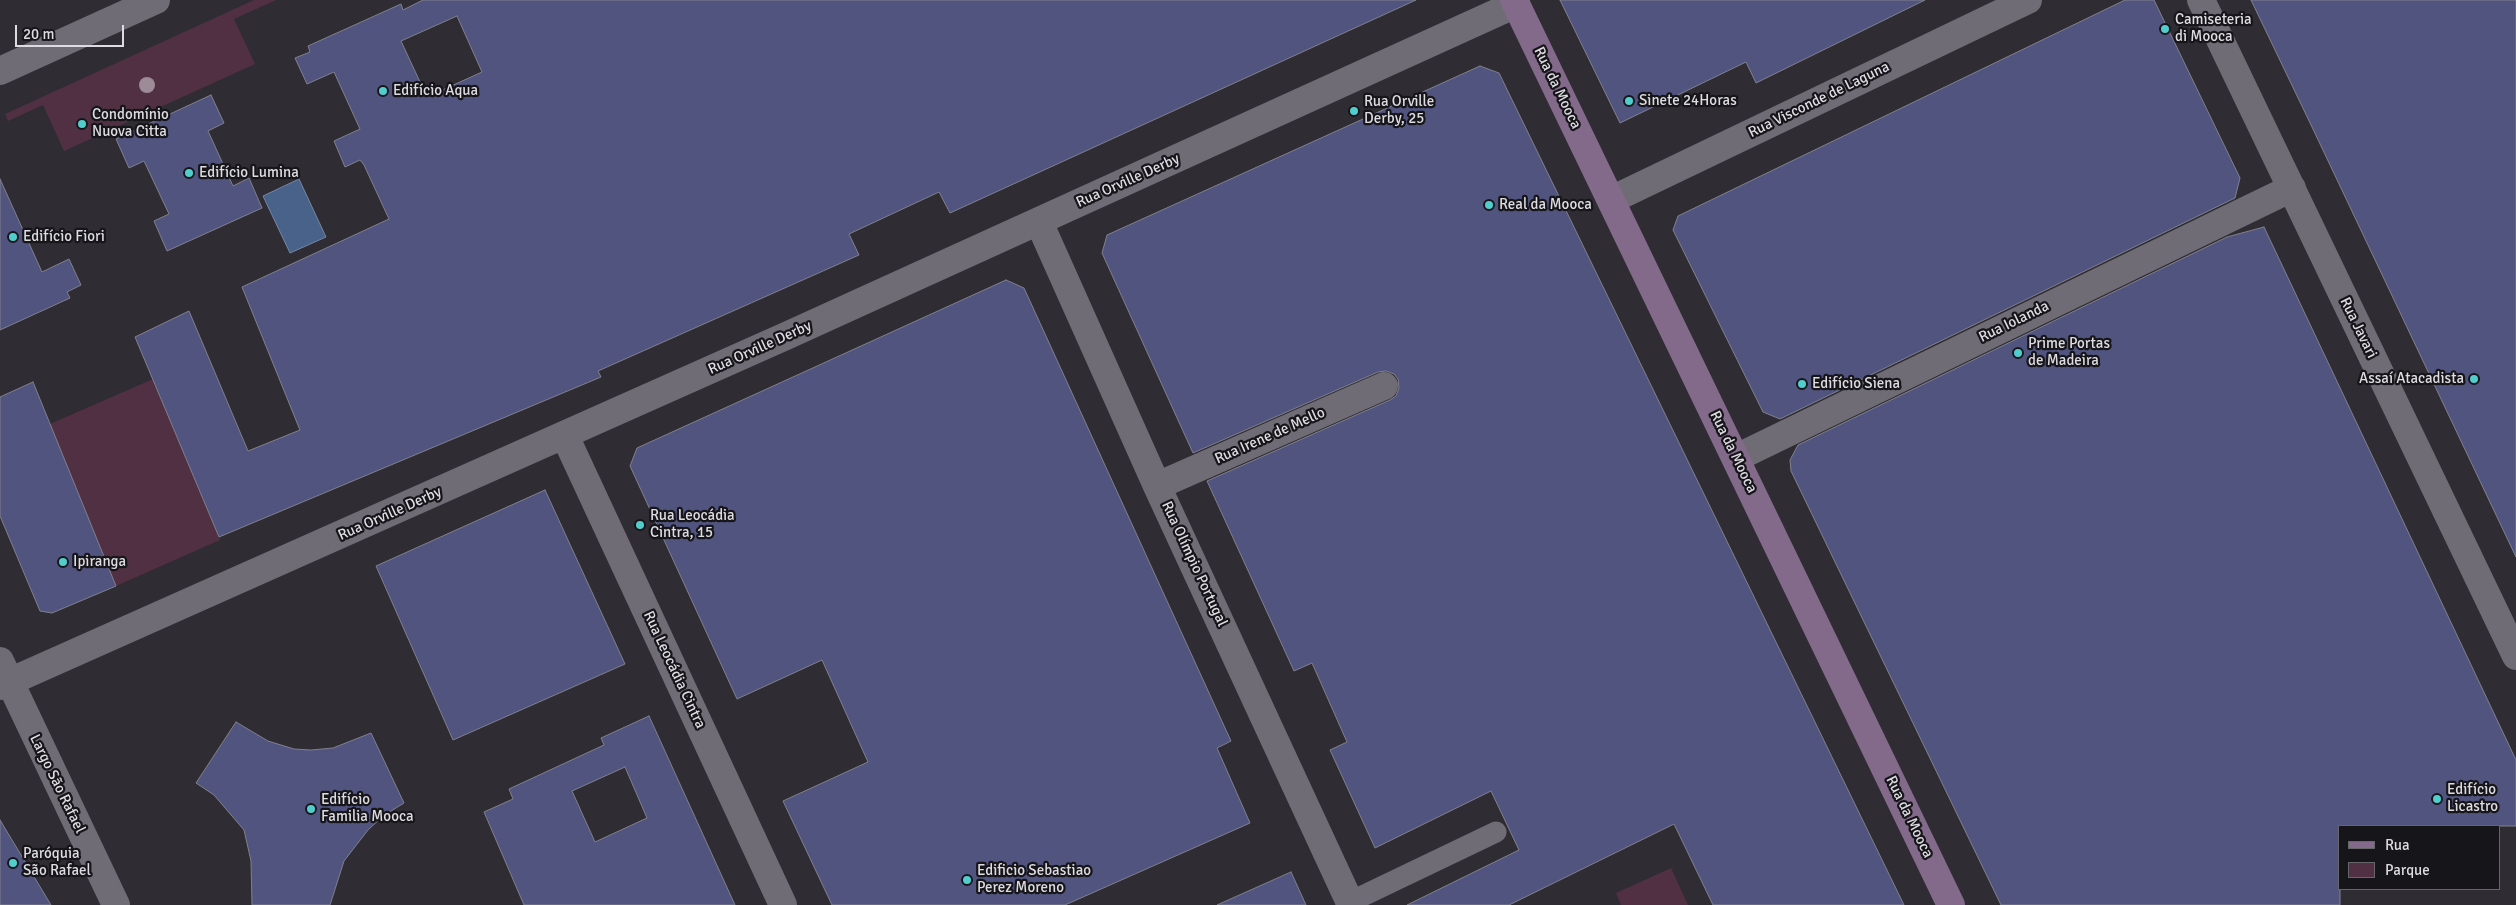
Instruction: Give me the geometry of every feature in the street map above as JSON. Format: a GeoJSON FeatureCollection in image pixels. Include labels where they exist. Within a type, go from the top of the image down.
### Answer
{"type":"FeatureCollection","features":[{"type":"Feature","properties":{"kind":"main road","name":"Rua da Mooca"},"geometry":{"type":"LineString","coordinates":[[1515,2],[1951,905]]}},
{"type":"Feature","properties":{"kind":"street"},"geometry":{"type":"LineString","coordinates":[[0,71],[156,0]]}},
{"type":"Feature","properties":{"kind":"street","name":"Rua Visconde de Laguna"},"geometry":{"type":"LineString","coordinates":[[1611,200],[2028,0]]}},
{"type":"Feature","properties":{"kind":"street","name":"Rua Javari"},"geometry":{"type":"LineString","coordinates":[[2201,0],[2516,656]]}},
{"type":"Feature","properties":{"kind":"street","name":"Rua Orville Derby"},"geometry":{"type":"LineString","coordinates":[[3,677],[565,436],[1040,222],[1515,2]]}},
{"type":"Feature","properties":{"kind":"street","name":"Rua Iolanda"},"geometry":{"type":"LineString","coordinates":[[1736,458],[2292,188]]}},
{"type":"Feature","properties":{"kind":"street","name":"Rua Olímpio Portugal"},"geometry":{"type":"LineString","coordinates":[[1040,222],[1157,486],[1351,904]]}},
{"type":"Feature","properties":{"kind":"street","name":"Rua Irene de Mello"},"geometry":{"type":"LineString","coordinates":[[1157,486],[1384,386]]}},
{"type":"Feature","properties":{"kind":"street","name":"Rua Leocádia Cintra"},"geometry":{"type":"LineString","coordinates":[[565,436],[783,905]]}},
{"type":"Feature","properties":{"kind":"street","name":"Largo São Rafael"},"geometry":{"type":"LineString","coordinates":[[3,677],[116,905]]}},
{"type":"Feature","properties":{"kind":"lane"},"geometry":{"type":"LineString","coordinates":[[1351,904],[1496,832]]}},
{"type":"Feature","properties":{"kind":"green space"},"geometry":{"type":"Polygon","coordinates":[[[254,0],[276,0],[234,19],[255,64],[64,151],[43,105],[8,121],[5,114],[254,0]]]}},
{"type":"Feature","properties":{"kind":"green space"},"geometry":{"type":"Polygon","coordinates":[[[153,379],[220,540],[116,586],[50,424],[153,379]]]}},
{"type":"Feature","properties":{"kind":"green space"},"geometry":{"type":"Polygon","coordinates":[[[1671,868],[1688,905],[1621,905],[1616,893],[1671,868]]]}},
{"type":"Feature","properties":{"kind":"water"},"geometry":{"type":"Polygon","coordinates":[[[299,179],[326,237],[290,253],[263,196],[299,179]]]}},
{"type":"Feature","properties":{"kind":"building"},"geometry":{"type":"Polygon","coordinates":[[[423,0],[1416,0],[950,213],[939,192],[849,234],[859,255],[598,371],[601,377],[219,537],[135,337],[189,311],[248,451],[300,430],[242,287],[389,219],[364,165],[360,160],[345,167],[334,141],[360,129],[334,72],[307,84],[295,58],[310,52],[308,46],[401,4],[403,10],[423,0]],[[457,16],[401,41],[427,97],[482,72],[457,16]]]}},
{"type":"Feature","properties":{"kind":"building"},"geometry":{"type":"Polygon","coordinates":[[[1560,0],[1925,0],[1756,83],[1746,62],[1620,123],[1560,0]]]}},
{"type":"Feature","properties":{"kind":"building"},"geometry":{"type":"Polygon","coordinates":[[[2125,0],[2154,0],[2240,178],[2235,198],[1780,419],[1763,412],[1673,230],[1678,216],[2125,0]]]}},
{"type":"Feature","properties":{"kind":"building"},"geometry":{"type":"Polygon","coordinates":[[[2251,0],[2516,0],[2516,557],[2312,127],[2251,0]]]}},
{"type":"Feature","properties":{"kind":"building"},"geometry":{"type":"Polygon","coordinates":[[[1480,66],[1499,73],[1904,905],[1713,905],[1674,824],[1509,905],[1407,905],[1519,850],[1491,791],[1375,848],[1330,750],[1347,742],[1312,663],[1294,671],[1207,481],[1390,400],[1396,396],[1399,388],[1398,379],[1394,374],[1386,371],[1378,372],[1193,453],[1102,253],[1107,235],[1480,66]]]}},
{"type":"Feature","properties":{"kind":"building","name":"Edifício Lumina"},"geometry":{"type":"Polygon","coordinates":[[[211,95],[224,123],[208,131],[233,186],[249,178],[262,208],[167,251],[154,221],[169,214],[144,161],[129,168],[116,139],[211,95]]]}},
{"type":"Feature","properties":{"kind":"building","name":"Edifício Fiori"},"geometry":{"type":"Polygon","coordinates":[[[0,179],[42,272],[69,259],[81,285],[67,292],[70,298],[0,330],[0,179]]]}},
{"type":"Feature","properties":{"kind":"building"},"geometry":{"type":"Polygon","coordinates":[[[2264,227],[2516,760],[2516,826],[2338,825],[2338,890],[2340,890],[2340,905],[2001,905],[1791,471],[1790,460],[1798,445],[2227,237],[2264,227]]]}},
{"type":"Feature","properties":{"kind":"building"},"geometry":{"type":"Polygon","coordinates":[[[1006,280],[1024,288],[1231,741],[1217,748],[1250,823],[1065,905],[832,905],[783,801],[868,762],[822,660],[737,699],[630,466],[637,448],[1006,280]]]}},
{"type":"Feature","properties":{"kind":"building"},"geometry":{"type":"Polygon","coordinates":[[[33,382],[116,586],[52,613],[40,611],[0,516],[0,397],[33,382]]]}},
{"type":"Feature","properties":{"kind":"building"},"geometry":{"type":"Polygon","coordinates":[[[545,490],[625,664],[453,740],[376,566],[545,490]]]}},
{"type":"Feature","properties":{"kind":"building"},"geometry":{"type":"Polygon","coordinates":[[[649,716],[735,905],[524,905],[484,812],[513,799],[509,789],[604,745],[601,738],[649,716]],[[625,767],[572,791],[595,842],[647,818],[625,767]]]}},
{"type":"Feature","properties":{"kind":"building","name":"Edifício Familia Mooca"},"geometry":{"type":"Polygon","coordinates":[[[236,722],[268,741],[294,749],[333,748],[371,733],[404,803],[383,816],[368,830],[344,861],[330,905],[252,905],[251,861],[244,830],[214,795],[196,783],[236,722]]]}},
{"type":"Feature","properties":{"kind":"building","name":"Paróquia São Rafael"},"geometry":{"type":"Polygon","coordinates":[[[0,820],[51,905],[0,905],[0,820]]]}},
{"type":"Feature","properties":{"kind":"building"},"geometry":{"type":"Polygon","coordinates":[[[1291,872],[1306,905],[1217,905],[1291,872]]]}},
{"type":"Feature","properties":{"kind":"place","name":"Camiseteria di Mooca"},"geometry":{"type":"Point","coordinates":[2165,29]}},
{"type":"Feature","properties":{"kind":"place","name":"Edifício Aqua"},"geometry":{"type":"Point","coordinates":[383,91]}},
{"type":"Feature","properties":{"kind":"place","name":"Sinete 24Horas"},"geometry":{"type":"Point","coordinates":[1629,101]}},
{"type":"Feature","properties":{"kind":"place","name":"Rua Orville Derby, 25"},"geometry":{"type":"Point","coordinates":[1354,111]}},
{"type":"Feature","properties":{"kind":"place","name":"Condomínio Nuova Citta"},"geometry":{"type":"Point","coordinates":[82,124]}},
{"type":"Feature","properties":{"kind":"place","name":"Edifício Lumina"},"geometry":{"type":"Point","coordinates":[189,173]}},
{"type":"Feature","properties":{"kind":"place","name":"Real da Mooca"},"geometry":{"type":"Point","coordinates":[1489,205]}},
{"type":"Feature","properties":{"kind":"place","name":"Edifício Fiori"},"geometry":{"type":"Point","coordinates":[13,237]}},
{"type":"Feature","properties":{"kind":"place","name":"Prime Portas de Madeira"},"geometry":{"type":"Point","coordinates":[2018,353]}},
{"type":"Feature","properties":{"kind":"place","name":"Assaí Atacadista"},"geometry":{"type":"Point","coordinates":[2474,379]}},
{"type":"Feature","properties":{"kind":"place","name":"Edifício Siena"},"geometry":{"type":"Point","coordinates":[1802,384]}},
{"type":"Feature","properties":{"kind":"place","name":"Rua Leocádia Cintra, 15"},"geometry":{"type":"Point","coordinates":[640,525]}},
{"type":"Feature","properties":{"kind":"place","name":"Ipiranga"},"geometry":{"type":"Point","coordinates":[63,562]}},
{"type":"Feature","properties":{"kind":"place","name":"Edifício Licastro"},"geometry":{"type":"Point","coordinates":[2437,799]}},
{"type":"Feature","properties":{"kind":"place","name":"Edifício Familia Mooca"},"geometry":{"type":"Point","coordinates":[311,809]}},
{"type":"Feature","properties":{"kind":"place","name":"Paróquia São Rafael"},"geometry":{"type":"Point","coordinates":[13,863]}},
{"type":"Feature","properties":{"kind":"place","name":"Edificio Sebastiao Perez Moreno"},"geometry":{"type":"Point","coordinates":[967,880]}}]}
